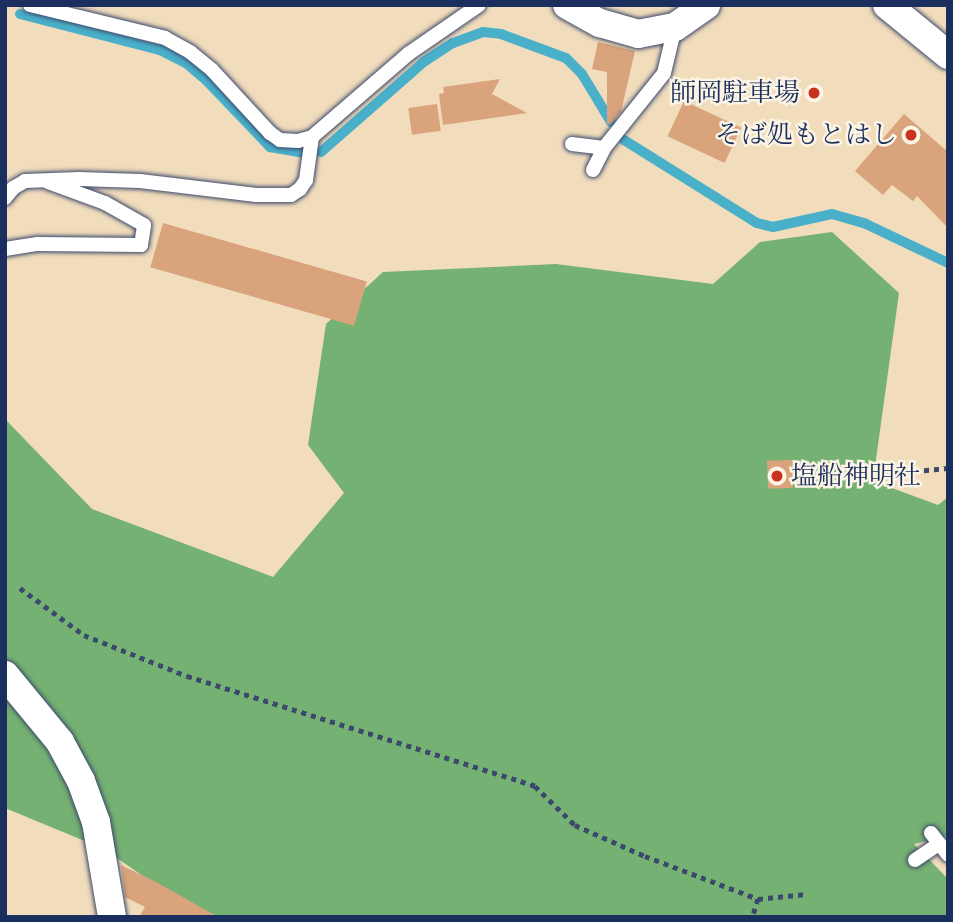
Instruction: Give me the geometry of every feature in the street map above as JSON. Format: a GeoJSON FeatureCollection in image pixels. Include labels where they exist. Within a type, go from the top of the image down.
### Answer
{"type":"FeatureCollection","features":[{"type":"Feature","properties":{"kind":"street"},"geometry":{"type":"LineString","coordinates":[[567,5],[609,26],[638,34],[676,27],[706,5]]}},
{"type":"Feature","properties":{"kind":"street"},"geometry":{"type":"LineString","coordinates":[[887,5],[948,55]]}},
{"type":"Feature","properties":{"kind":"street"},"geometry":{"type":"LineString","coordinates":[[5,675],[60,742],[81,781],[96,822],[112,917]]}},
{"type":"Feature","properties":{"kind":"lane"},"geometry":{"type":"LineString","coordinates":[[30,5],[165,38],[190,52],[212,70],[280,140],[298,141],[313,137],[408,54],[479,5]]}},
{"type":"Feature","properties":{"kind":"lane"},"geometry":{"type":"LineString","coordinates":[[593,170],[604,148],[664,73],[676,27]]}},
{"type":"Feature","properties":{"kind":"lane"},"geometry":{"type":"LineString","coordinates":[[5,198],[13,188],[25,181],[40,179],[140,181],[256,194],[290,195],[300,189],[306,180],[313,137]]}},
{"type":"Feature","properties":{"kind":"lane"},"geometry":{"type":"LineString","coordinates":[[572,144],[604,148]]}},
{"type":"Feature","properties":{"kind":"lane"},"geometry":{"type":"LineString","coordinates":[[5,249],[38,244],[141,245],[144,225],[105,204],[40,179]]}},
{"type":"Feature","properties":{"kind":"lane"},"geometry":{"type":"LineString","coordinates":[[915,860],[939,844]]}},
{"type":"Feature","properties":{"kind":"path"},"geometry":{"type":"LineString","coordinates":[[873,475],[948,468]]}},
{"type":"Feature","properties":{"kind":"path"},"geometry":{"type":"LineString","coordinates":[[20,588],[84,635],[187,676],[535,786],[575,825],[645,856],[758,899],[807,894]]}},
{"type":"Feature","properties":{"kind":"path"},"geometry":{"type":"LineString","coordinates":[[753,917],[758,899]]}},
{"type":"Feature","properties":{"kind":"green space"},"geometry":{"type":"Polygon","coordinates":[[[832,232],[899,293],[873,481],[938,505],[948,497],[948,836],[914,844],[948,879],[948,917],[202,917],[104,849],[5,808],[5,419],[92,509],[273,577],[344,493],[308,445],[326,324],[383,272],[556,264],[713,284],[760,242],[832,232]]]}},
{"type":"Feature","properties":{"kind":"building"},"geometry":{"type":"Polygon","coordinates":[[[598,42],[635,51],[621,112],[611,124],[607,124],[607,72],[592,69],[598,42]]]}},
{"type":"Feature","properties":{"kind":"building"},"geometry":{"type":"Polygon","coordinates":[[[500,79],[492,94],[527,113],[443,125],[439,94],[444,93],[443,87],[500,79]]]}},
{"type":"Feature","properties":{"kind":"building"},"geometry":{"type":"Polygon","coordinates":[[[684,101],[741,128],[725,163],[668,136],[684,101]]]}},
{"type":"Feature","properties":{"kind":"building"},"geometry":{"type":"Polygon","coordinates":[[[437,104],[441,131],[412,135],[408,108],[437,104]]]}},
{"type":"Feature","properties":{"kind":"building"},"geometry":{"type":"Polygon","coordinates":[[[904,114],[948,152],[948,228],[917,196],[913,201],[892,185],[883,195],[855,171],[904,114]]]}},
{"type":"Feature","properties":{"kind":"building"},"geometry":{"type":"Polygon","coordinates":[[[163,223],[367,281],[354,326],[150,267],[163,223]]]}},
{"type":"Feature","properties":{"kind":"building"},"geometry":{"type":"Polygon","coordinates":[[[792,460],[793,488],[768,489],[767,461],[792,460]]]}},
{"type":"Feature","properties":{"kind":"building"},"geometry":{"type":"Polygon","coordinates":[[[121,865],[218,917],[139,917],[145,907],[125,897],[121,865]]]}},
{"type":"Feature","properties":{"kind":"waterway"},"geometry":{"type":"LineString","coordinates":[[20,14],[160,50],[187,64],[206,80],[270,147],[303,153]]}},
{"type":"Feature","properties":{"kind":"waterway"},"geometry":{"type":"LineString","coordinates":[[321,152],[425,61],[453,43],[483,32],[501,34],[566,58],[582,74],[611,122]]}},
{"type":"Feature","properties":{"kind":"waterway"},"geometry":{"type":"LineString","coordinates":[[624,140],[757,223],[773,227],[832,214],[866,224],[948,263]]}},
{"type":"Feature","properties":{"kind":"place","name":"師岡駐車場"},"geometry":{"type":"Point","coordinates":[814,93]}},
{"type":"Feature","properties":{"kind":"place","name":"そば処もとはし"},"geometry":{"type":"Point","coordinates":[911,135]}},
{"type":"Feature","properties":{"kind":"place","name":"塩船神明社"},"geometry":{"type":"Point","coordinates":[777,476]}}]}
